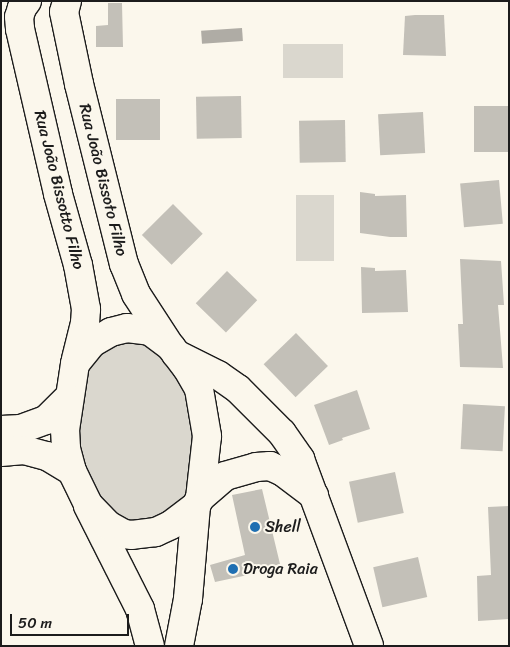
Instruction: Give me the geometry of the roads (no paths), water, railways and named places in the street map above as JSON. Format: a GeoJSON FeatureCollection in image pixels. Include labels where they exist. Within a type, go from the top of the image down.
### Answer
{"type":"FeatureCollection","features":[{"type":"Feature","properties":{"kind":"main road"},"geometry":{"type":"LineString","coordinates":[[23,9],[65,6]]}},
{"type":"Feature","properties":{"kind":"main road","name":"Rua João Bissoto Filho"},"geometry":{"type":"LineString","coordinates":[[65,6],[124,264],[136,294],[173,351],[187,368],[199,389],[203,407],[207,436],[188,599],[179,646]]}},
{"type":"Feature","properties":{"kind":"main road","name":"Rua João Bissotto Filho"},"geometry":{"type":"LineString","coordinates":[[23,9],[26,54],[58,194],[78,265],[86,309],[85,324],[74,364]]}},
{"type":"Feature","properties":{"kind":"main road","name":"Rua João Bissoto Filho"},"geometry":{"type":"LineString","coordinates":[[74,364],[92,343],[111,332],[127,328],[150,330],[173,351],[218,375],[261,410],[282,433],[300,459],[369,646]]}},
{"type":"Feature","properties":{"kind":"main road"},"geometry":{"type":"LineString","coordinates":[[74,364],[64,430],[72,471],[140,609],[150,646]]}},
{"type":"Feature","properties":{"kind":"main road"},"geometry":{"type":"LineString","coordinates":[[12,440],[46,420],[68,398]]}},
{"type":"Feature","properties":{"kind":"main road"},"geometry":{"type":"LineString","coordinates":[[12,440],[47,456],[72,471]]}},
{"type":"Feature","properties":{"kind":"main road"},"geometry":{"type":"LineString","coordinates":[[88,504],[108,525],[124,534],[132,535],[156,532],[171,524],[225,476],[249,468],[270,466],[283,472],[314,495]]}},
{"type":"Feature","properties":{"kind":"place","name":"Shell"},"geometry":{"type":"Point","coordinates":[255,527]}},
{"type":"Feature","properties":{"kind":"place","name":"Droga Raia"},"geometry":{"type":"Point","coordinates":[233,569]}}]}
